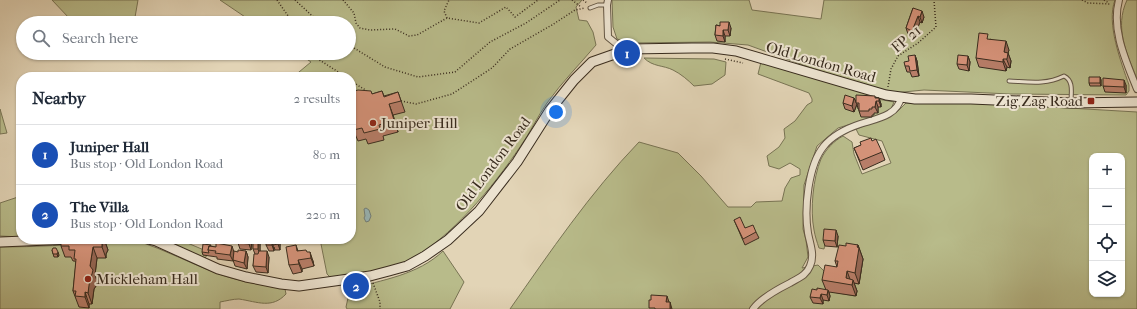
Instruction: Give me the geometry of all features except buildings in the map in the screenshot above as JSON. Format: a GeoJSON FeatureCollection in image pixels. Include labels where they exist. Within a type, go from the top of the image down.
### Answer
{"type":"FeatureCollection","features":[{"type":"Feature","properties":{"kind":"main road","name":"Old London Road"},"geometry":{"type":"LineString","coordinates":[[163,244],[218,269],[246,277],[299,286],[370,276],[407,266],[425,256],[453,236],[479,211],[517,162],[550,110],[574,80],[592,62],[629,49],[713,48],[736,51],[886,95],[915,99],[979,99],[1071,104],[1137,102]]}},
{"type":"Feature","properties":{"kind":"main road"},"geometry":{"type":"LineString","coordinates":[[0,242],[16,241]]}},
{"type":"Feature","properties":{"kind":"street"},"geometry":{"type":"LineString","coordinates":[[1119,0],[1116,17],[1119,38],[1137,89]]}},
{"type":"Feature","properties":{"kind":"street"},"geometry":{"type":"LineString","coordinates":[[608,3],[608,37],[624,50]]}},
{"type":"Feature","properties":{"kind":"street"},"geometry":{"type":"LineString","coordinates":[[753,309],[766,298],[802,277],[807,272],[811,264],[812,257],[807,222],[810,178],[817,158],[824,146],[842,132],[891,112],[897,107],[901,97]]}},
{"type":"Feature","properties":{"kind":"lane"},"geometry":{"type":"LineString","coordinates":[[590,8],[608,3]]}},
{"type":"Feature","properties":{"kind":"lane"},"geometry":{"type":"LineString","coordinates":[[1009,81],[1042,83],[1054,81],[1064,76],[1069,78],[1071,82],[1071,104]]}},
{"type":"Feature","properties":{"kind":"path"},"geometry":{"type":"LineString","coordinates":[[277,0],[288,16]]}},
{"type":"Feature","properties":{"kind":"path"},"geometry":{"type":"LineString","coordinates":[[295,0],[312,16]]}},
{"type":"Feature","properties":{"kind":"path"},"geometry":{"type":"LineString","coordinates":[[343,0],[354,13],[355,16]]}},
{"type":"Feature","properties":{"kind":"path"},"geometry":{"type":"LineString","coordinates":[[447,18],[444,11],[449,0]]}},
{"type":"Feature","properties":{"kind":"path"},"geometry":{"type":"LineString","coordinates":[[356,23],[360,28],[370,30],[394,29],[409,36],[417,34],[447,18],[479,23],[506,7],[515,17],[538,0]]}},
{"type":"Feature","properties":{"kind":"path"},"geometry":{"type":"LineString","coordinates":[[356,49],[385,67],[418,77],[455,72],[490,42],[526,22],[560,0]]}},
{"type":"Feature","properties":{"kind":"path"},"geometry":{"type":"LineString","coordinates":[[572,0],[582,8]]}},
{"type":"Feature","properties":{"kind":"path","name":"FP 21"},"geometry":{"type":"LineString","coordinates":[[886,95],[891,69],[898,56],[918,43],[936,27],[934,0]]}},
{"type":"Feature","properties":{"kind":"path"},"geometry":{"type":"LineString","coordinates":[[1082,0],[1088,3],[1111,4],[1104,0]]}},
{"type":"Feature","properties":{"kind":"path"},"geometry":{"type":"LineString","coordinates":[[401,101],[416,104],[452,94],[492,68],[510,49],[575,10],[590,8]]}},
{"type":"Feature","properties":{"kind":"path"},"geometry":{"type":"LineString","coordinates":[[721,58],[750,64]]}},
{"type":"Feature","properties":{"kind":"path"},"geometry":{"type":"LineString","coordinates":[[320,60],[338,72]]}},
{"type":"Feature","properties":{"kind":"path"},"geometry":{"type":"LineString","coordinates":[[356,84],[371,94]]}},
{"type":"Feature","properties":{"kind":"path"},"geometry":{"type":"LineString","coordinates":[[370,276],[380,302],[380,309]]}},
{"type":"Feature","properties":{"kind":"green space"},"geometry":{"type":"Polygon","coordinates":[[[52,0],[138,0],[135,16],[67,16],[52,0]]]}},
{"type":"Feature","properties":{"kind":"green space"},"geometry":{"type":"Polygon","coordinates":[[[220,0],[582,0],[576,7],[579,20],[587,21],[593,32],[596,45],[547,103],[524,142],[484,195],[440,239],[424,251],[399,265],[370,272],[331,278],[327,274],[321,244],[356,244],[356,72],[299,72],[311,62],[308,60],[356,60],[356,16],[244,16],[220,0]]]}},
{"type":"Feature","properties":{"kind":"green space"},"geometry":{"type":"Polygon","coordinates":[[[612,0],[749,0],[752,10],[821,19],[824,0],[1115,0],[1112,20],[1113,31],[1129,85],[1129,91],[1126,95],[1010,94],[924,90],[893,93],[814,69],[748,45],[710,42],[630,43],[617,39],[613,27],[612,0]]]}},
{"type":"Feature","properties":{"kind":"green space"},"geometry":{"type":"Polygon","coordinates":[[[1127,0],[1137,0],[1137,79],[1123,40],[1123,10],[1127,0]]]}},
{"type":"Feature","properties":{"kind":"green space"},"geometry":{"type":"Polygon","coordinates":[[[644,58],[714,59],[726,62],[725,75],[712,84],[694,86],[684,77],[669,68],[651,63],[644,58]]]}},
{"type":"Feature","properties":{"kind":"green space"},"geometry":{"type":"Polygon","coordinates":[[[761,62],[873,95],[872,98],[894,102],[891,109],[884,114],[838,128],[817,146],[804,185],[803,229],[808,257],[802,268],[818,265],[829,276],[827,291],[855,296],[857,291],[851,283],[859,284],[863,259],[837,247],[838,236],[827,235],[824,249],[819,248],[812,213],[816,175],[821,159],[830,146],[843,136],[852,142],[854,154],[862,174],[891,163],[882,141],[859,135],[856,129],[897,112],[906,103],[983,103],[1137,112],[1137,309],[510,309],[587,202],[639,142],[678,153],[701,176],[728,207],[751,207],[756,202],[782,201],[785,188],[791,178],[800,175],[800,169],[790,163],[779,169],[769,166],[767,156],[779,147],[785,138],[784,129],[795,121],[807,105],[812,102],[809,93],[758,74],[761,62]]]}},
{"type":"Feature","properties":{"kind":"green space"},"geometry":{"type":"Polygon","coordinates":[[[0,109],[7,133],[0,134],[0,109]]]}},
{"type":"Feature","properties":{"kind":"green space"},"geometry":{"type":"Polygon","coordinates":[[[16,198],[16,237],[0,236],[0,203],[16,198]]]}},
{"type":"Feature","properties":{"kind":"green space"},"geometry":{"type":"Polygon","coordinates":[[[80,244],[147,244],[224,276],[285,289],[286,294],[281,299],[270,303],[259,303],[239,299],[220,302],[220,309],[0,309],[0,247],[80,244]]]}},
{"type":"Feature","properties":{"kind":"green space"},"geometry":{"type":"Polygon","coordinates":[[[168,244],[190,244],[204,250],[203,255],[207,255],[204,260],[168,244]]]}},
{"type":"Feature","properties":{"kind":"green space"},"geometry":{"type":"Polygon","coordinates":[[[443,251],[464,282],[450,309],[347,309],[346,307],[350,289],[399,276],[422,266],[443,251]]]}},
{"type":"Feature","properties":{"kind":"water"},"geometry":{"type":"Polygon","coordinates":[[[366,208],[369,210],[371,216],[369,221],[366,222],[364,218],[364,209],[366,208]]]}},
{"type":"Feature","properties":{"kind":"place","name":"Juniper Hall"},"geometry":{"type":"Point","coordinates":[627,53]}},
{"type":"Feature","properties":{"kind":"place","name":"Zig Zag Road"},"geometry":{"type":"Point","coordinates":[1091,101]}},
{"type":"Feature","properties":{"kind":"place","name":"Juniper Hill"},"geometry":{"type":"Point","coordinates":[373,123]}},
{"type":"Feature","properties":{"kind":"place","name":"Mickleham Hall"},"geometry":{"type":"Point","coordinates":[88,279]}},
{"type":"Feature","properties":{"kind":"place","name":"The Villa"},"geometry":{"type":"Point","coordinates":[356,286]}}]}
